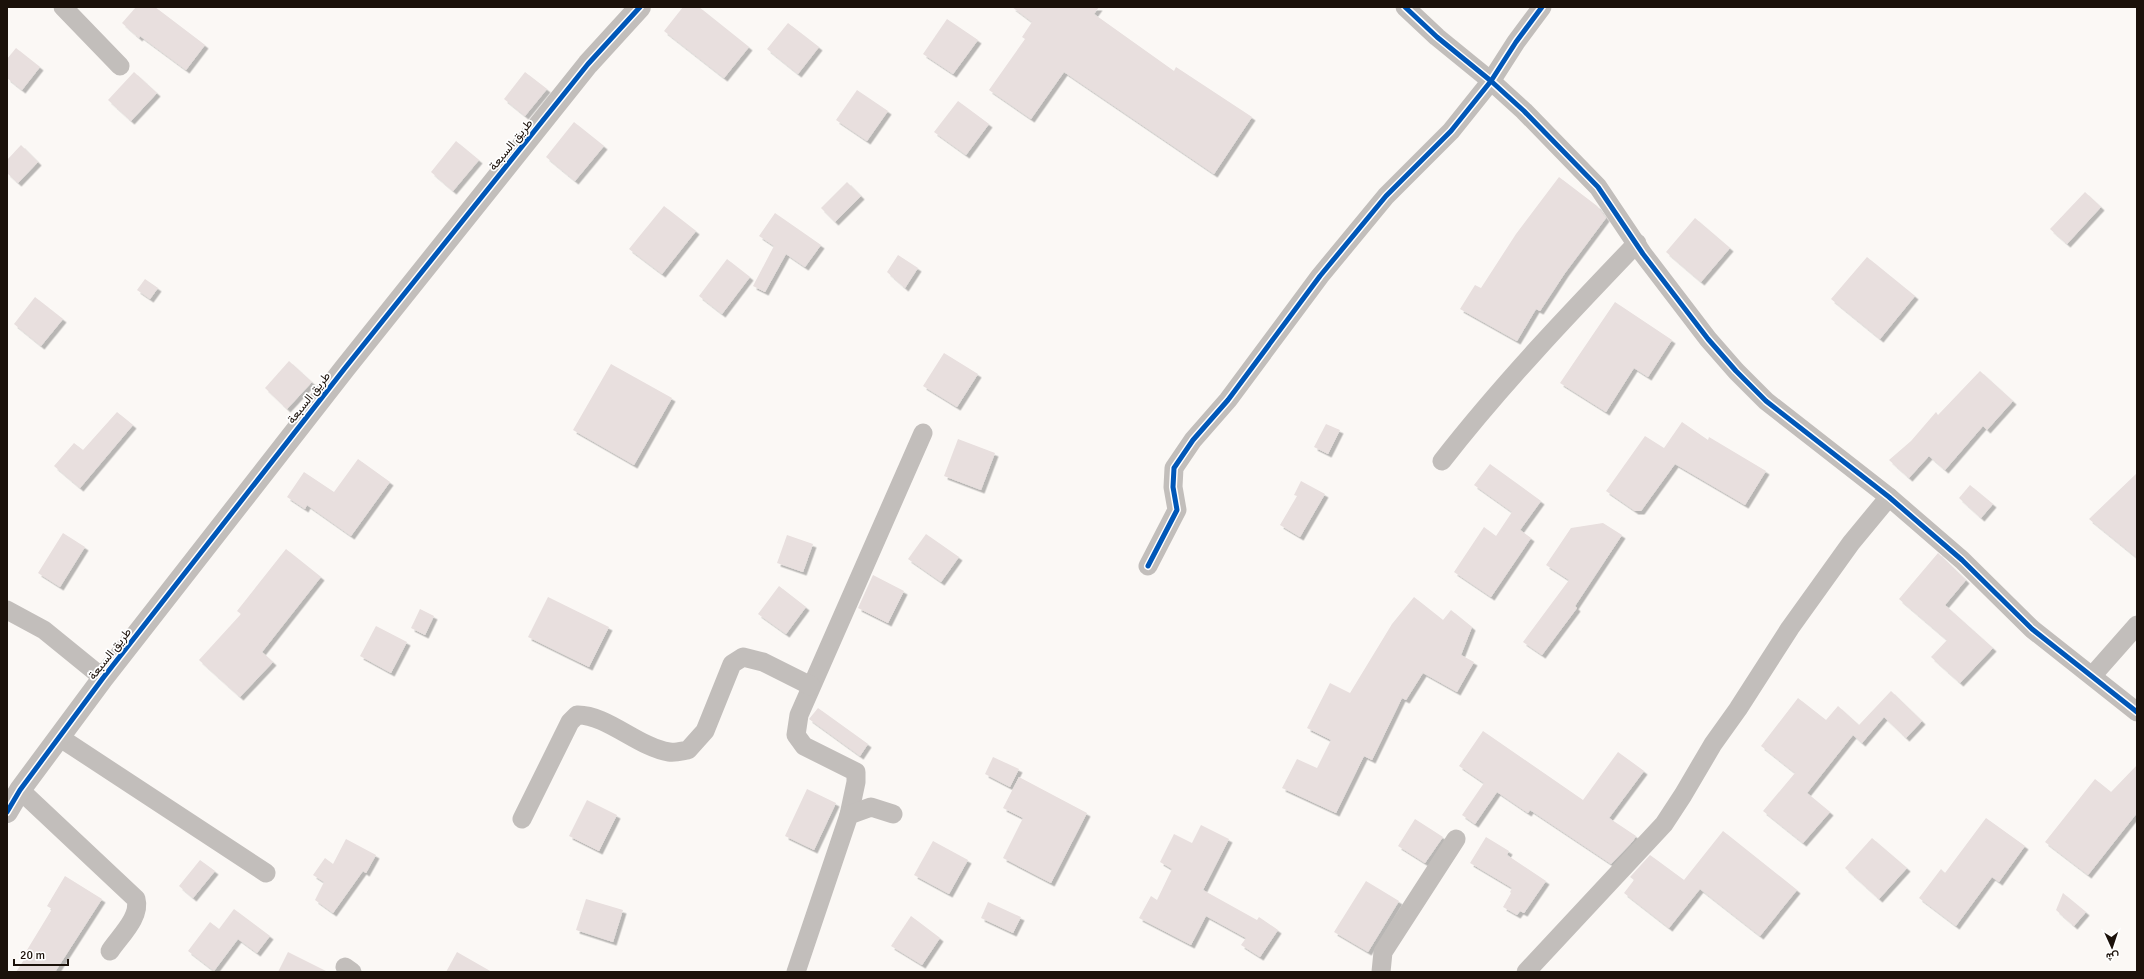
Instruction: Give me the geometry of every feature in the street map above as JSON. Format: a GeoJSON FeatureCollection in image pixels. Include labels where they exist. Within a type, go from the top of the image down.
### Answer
{"type":"FeatureCollection","features":[{"type":"Feature","properties":{"kind":"street"},"geometry":{"type":"LineString","coordinates":[[63,7],[120,66]]}},
{"type":"Feature","properties":{"kind":"street","name":"طريق السبعة"},"geometry":{"type":"LineString","coordinates":[[7,812],[20,790],[59,737],[345,368],[578,76],[640,7]]}},
{"type":"Feature","properties":{"kind":"street"},"geometry":{"type":"LineString","coordinates":[[1148,566],[1177,510],[1172,487],[1174,468],[1194,440],[1228,400],[1320,276],[1386,196],[1451,131],[1491,81],[1516,42],[1542,7]]}},
{"type":"Feature","properties":{"kind":"street"},"geometry":{"type":"LineString","coordinates":[[1406,8],[1437,37],[1524,110],[1598,187],[1698,327],[1736,371],[1766,401],[1889,497],[1962,560],[2032,629],[2137,712]]}},
{"type":"Feature","properties":{"kind":"street"},"geometry":{"type":"LineString","coordinates":[[1442,461],[1524,361],[1637,243]]}},
{"type":"Feature","properties":{"kind":"street"},"geometry":{"type":"LineString","coordinates":[[796,972],[849,815],[856,782],[856,772],[804,746],[796,735],[799,715],[923,433]]}},
{"type":"Feature","properties":{"kind":"street"},"geometry":{"type":"LineString","coordinates":[[1526,972],[1664,824],[1684,795],[1713,744],[1738,709],[1790,628],[1851,543],[1889,497]]}},
{"type":"Feature","properties":{"kind":"street"},"geometry":{"type":"LineString","coordinates":[[7,610],[44,630],[104,678]]}},
{"type":"Feature","properties":{"kind":"street"},"geometry":{"type":"LineString","coordinates":[[2092,676],[2137,625]]}},
{"type":"Feature","properties":{"kind":"street"},"geometry":{"type":"LineString","coordinates":[[522,819],[570,722],[577,715],[588,715],[638,741],[670,752],[688,750],[705,731],[732,664],[743,657],[763,662],[811,686]]}},
{"type":"Feature","properties":{"kind":"street"},"geometry":{"type":"LineString","coordinates":[[59,737],[266,873]]}},
{"type":"Feature","properties":{"kind":"street"},"geometry":{"type":"LineString","coordinates":[[20,790],[136,899],[138,905],[135,915],[110,951]]}},
{"type":"Feature","properties":{"kind":"street"},"geometry":{"type":"LineString","coordinates":[[849,815],[871,807],[894,814]]}},
{"type":"Feature","properties":{"kind":"street"},"geometry":{"type":"LineString","coordinates":[[1381,972],[1382,952],[1456,839]]}},
{"type":"Feature","properties":{"kind":"building"},"geometry":{"type":"Polygon","coordinates":[[[136,7],[155,7],[205,45],[186,70],[140,36],[139,38],[122,23],[136,7]]]}},
{"type":"Feature","properties":{"kind":"building"},"geometry":{"type":"Polygon","coordinates":[[[683,7],[699,7],[749,47],[724,78],[664,31],[683,7]]]}},
{"type":"Feature","properties":{"kind":"building"},"geometry":{"type":"Polygon","coordinates":[[[1012,7],[1099,7],[1094,14],[1174,71],[1176,67],[1252,117],[1214,174],[1064,72],[1031,119],[989,90],[1025,39],[1022,37],[1032,22],[1012,7]]]}},
{"type":"Feature","properties":{"kind":"building"},"geometry":{"type":"Polygon","coordinates":[[[947,19],[978,40],[953,74],[923,54],[947,19]]]}},
{"type":"Feature","properties":{"kind":"building"},"geometry":{"type":"Polygon","coordinates":[[[788,23],[819,47],[798,74],[767,49],[788,23]]]}},
{"type":"Feature","properties":{"kind":"building"},"geometry":{"type":"Polygon","coordinates":[[[16,48],[40,67],[22,90],[7,78],[7,59],[16,48]]]}},
{"type":"Feature","properties":{"kind":"building"},"geometry":{"type":"Polygon","coordinates":[[[134,72],[157,93],[131,121],[108,100],[134,72]]]}},
{"type":"Feature","properties":{"kind":"building"},"geometry":{"type":"Polygon","coordinates":[[[525,72],[547,89],[525,116],[504,99],[525,72]]]}},
{"type":"Feature","properties":{"kind":"building"},"geometry":{"type":"Polygon","coordinates":[[[857,90],[888,111],[867,141],[836,120],[857,90]]]}},
{"type":"Feature","properties":{"kind":"building"},"geometry":{"type":"Polygon","coordinates":[[[958,101],[989,124],[966,155],[934,132],[958,101]]]}},
{"type":"Feature","properties":{"kind":"building"},"geometry":{"type":"Polygon","coordinates":[[[574,122],[604,146],[575,181],[546,157],[574,122]]]}},
{"type":"Feature","properties":{"kind":"building"},"geometry":{"type":"Polygon","coordinates":[[[456,141],[479,160],[453,191],[431,172],[456,141]]]}},
{"type":"Feature","properties":{"kind":"building"},"geometry":{"type":"Polygon","coordinates":[[[21,145],[38,162],[18,183],[7,173],[7,160],[21,145]]]}},
{"type":"Feature","properties":{"kind":"building"},"geometry":{"type":"Polygon","coordinates":[[[1559,177],[1597,206],[1606,218],[1565,273],[1540,311],[1536,309],[1517,341],[1460,309],[1475,285],[1481,288],[1516,234],[1559,177]]]}},
{"type":"Feature","properties":{"kind":"building"},"geometry":{"type":"Polygon","coordinates":[[[847,182],[861,196],[835,222],[821,208],[847,182]]]}},
{"type":"Feature","properties":{"kind":"building"},"geometry":{"type":"Polygon","coordinates":[[[2085,192],[2101,207],[2067,244],[2050,229],[2085,192]]]}},
{"type":"Feature","properties":{"kind":"building"},"geometry":{"type":"Polygon","coordinates":[[[664,206],[696,231],[662,274],[629,249],[664,206]]]}},
{"type":"Feature","properties":{"kind":"building"},"geometry":{"type":"Polygon","coordinates":[[[775,213],[821,245],[805,267],[786,254],[765,292],[753,286],[774,246],[759,236],[775,213]]]}},
{"type":"Feature","properties":{"kind":"building"},"geometry":{"type":"Polygon","coordinates":[[[1695,218],[1730,248],[1701,282],[1666,252],[1695,218]]]}},
{"type":"Feature","properties":{"kind":"building"},"geometry":{"type":"Polygon","coordinates":[[[898,255],[918,268],[905,288],[887,272],[898,255]]]}},
{"type":"Feature","properties":{"kind":"building"},"geometry":{"type":"Polygon","coordinates":[[[1867,257],[1915,296],[1880,339],[1831,299],[1867,257]]]}},
{"type":"Feature","properties":{"kind":"building"},"geometry":{"type":"Polygon","coordinates":[[[727,259],[750,277],[722,314],[699,296],[727,259]]]}},
{"type":"Feature","properties":{"kind":"building"},"geometry":{"type":"Polygon","coordinates":[[[145,279],[158,288],[150,299],[137,290],[145,279]]]}},
{"type":"Feature","properties":{"kind":"building"},"geometry":{"type":"Polygon","coordinates":[[[35,297],[63,319],[41,346],[14,324],[35,297]]]}},
{"type":"Feature","properties":{"kind":"building"},"geometry":{"type":"Polygon","coordinates":[[[1615,302],[1672,340],[1648,377],[1634,368],[1606,412],[1560,383],[1615,302]]]}},
{"type":"Feature","properties":{"kind":"building"},"geometry":{"type":"Polygon","coordinates":[[[944,353],[978,374],[957,407],[923,386],[944,353]]]}},
{"type":"Feature","properties":{"kind":"building"},"geometry":{"type":"Polygon","coordinates":[[[289,361],[312,382],[287,409],[265,388],[289,361]]]}},
{"type":"Feature","properties":{"kind":"building"},"geometry":{"type":"Polygon","coordinates":[[[611,364],[672,398],[634,465],[573,430],[611,364]]]}},
{"type":"Feature","properties":{"kind":"building"},"geometry":{"type":"Polygon","coordinates":[[[1980,371],[2013,401],[1987,430],[1983,426],[1945,470],[1929,456],[1909,478],[1889,460],[1911,441],[1936,412],[1938,415],[1980,371]]]}},
{"type":"Feature","properties":{"kind":"building"},"geometry":{"type":"Polygon","coordinates":[[[117,412],[133,425],[80,488],[54,466],[74,443],[83,450],[117,412]]]}},
{"type":"Feature","properties":{"kind":"building"},"geometry":{"type":"Polygon","coordinates":[[[1682,422],[1708,440],[1709,437],[1766,471],[1745,505],[1675,464],[1641,511],[1635,511],[1606,491],[1645,436],[1664,448],[1682,422]]]}},
{"type":"Feature","properties":{"kind":"building"},"geometry":{"type":"Polygon","coordinates":[[[1326,424],[1340,430],[1328,454],[1314,447],[1326,424]]]}},
{"type":"Feature","properties":{"kind":"building"},"geometry":{"type":"Polygon","coordinates":[[[958,439],[995,453],[981,490],[944,476],[958,439]]]}},
{"type":"Feature","properties":{"kind":"building"},"geometry":{"type":"Polygon","coordinates":[[[358,459],[390,482],[351,536],[307,505],[305,509],[287,497],[304,472],[334,492],[358,459]]]}},
{"type":"Feature","properties":{"kind":"building"},"geometry":{"type":"Polygon","coordinates":[[[1490,464],[1541,501],[1520,530],[1531,538],[1491,597],[1454,572],[1484,527],[1496,536],[1512,512],[1474,485],[1490,464]]]}},
{"type":"Feature","properties":{"kind":"building"},"geometry":{"type":"Polygon","coordinates":[[[2137,473],[2137,558],[2089,519],[2137,473]]]}},
{"type":"Feature","properties":{"kind":"building"},"geometry":{"type":"Polygon","coordinates":[[[1301,481],[1325,494],[1300,537],[1280,525],[1297,496],[1294,495],[1301,481]]]}},
{"type":"Feature","properties":{"kind":"building"},"geometry":{"type":"Polygon","coordinates":[[[1970,485],[1993,504],[1981,518],[1959,498],[1970,485]]]}},
{"type":"Feature","properties":{"kind":"building"},"geometry":{"type":"Polygon","coordinates":[[[1603,523],[1622,535],[1575,606],[1577,608],[1542,655],[1523,642],[1569,580],[1546,565],[1571,528],[1603,523]]]}},
{"type":"Feature","properties":{"kind":"building"},"geometry":{"type":"Polygon","coordinates":[[[63,533],[85,547],[60,587],[38,573],[63,533]]]}},
{"type":"Feature","properties":{"kind":"building"},"geometry":{"type":"Polygon","coordinates":[[[926,534],[959,557],[941,582],[908,559],[926,534]]]}},
{"type":"Feature","properties":{"kind":"building"},"geometry":{"type":"Polygon","coordinates":[[[787,535],[813,544],[803,572],[777,563],[787,535]]]}},
{"type":"Feature","properties":{"kind":"building"},"geometry":{"type":"Polygon","coordinates":[[[286,549],[321,577],[262,652],[273,662],[240,697],[199,660],[241,614],[237,611],[286,549]]]}},
{"type":"Feature","properties":{"kind":"building"},"geometry":{"type":"Polygon","coordinates":[[[1938,553],[1966,580],[1945,605],[1993,648],[1960,683],[1931,657],[1947,640],[1899,599],[1938,553]]]}},
{"type":"Feature","properties":{"kind":"building"},"geometry":{"type":"Polygon","coordinates":[[[873,575],[904,591],[888,623],[858,608],[873,575]]]}},
{"type":"Feature","properties":{"kind":"building"},"geometry":{"type":"Polygon","coordinates":[[[779,586],[806,607],[786,634],[758,614],[779,586]]]}},
{"type":"Feature","properties":{"kind":"building"},"geometry":{"type":"Polygon","coordinates":[[[548,597],[609,627],[589,667],[528,637],[548,597]]]}},
{"type":"Feature","properties":{"kind":"building"},"geometry":{"type":"Polygon","coordinates":[[[1414,597],[1443,620],[1451,610],[1472,627],[1461,655],[1474,662],[1457,692],[1423,673],[1406,700],[1402,698],[1372,760],[1364,756],[1336,813],[1282,788],[1297,759],[1317,768],[1331,740],[1307,728],[1330,683],[1350,693],[1392,624],[1414,597]]]}},
{"type":"Feature","properties":{"kind":"building"},"geometry":{"type":"Polygon","coordinates":[[[420,609],[434,616],[425,635],[411,628],[420,609]]]}},
{"type":"Feature","properties":{"kind":"building"},"geometry":{"type":"Polygon","coordinates":[[[376,626],[407,642],[391,673],[360,656],[376,626]]]}},
{"type":"Feature","properties":{"kind":"building"},"geometry":{"type":"Polygon","coordinates":[[[1891,691],[1922,721],[1906,738],[1884,717],[1862,743],[1853,735],[1807,793],[1830,812],[1803,843],[1763,811],[1795,773],[1761,746],[1798,698],[1826,720],[1838,706],[1859,725],[1891,691]]]}},
{"type":"Feature","properties":{"kind":"building"},"geometry":{"type":"Polygon","coordinates":[[[818,708],[868,744],[860,756],[809,719],[818,708]]]}},
{"type":"Feature","properties":{"kind":"building"},"geometry":{"type":"Polygon","coordinates":[[[1483,731],[1583,800],[1618,752],[1644,771],[1609,818],[1636,836],[1633,841],[1611,864],[1530,810],[1528,813],[1497,792],[1475,824],[1462,815],[1484,783],[1459,766],[1483,731]]]}},
{"type":"Feature","properties":{"kind":"building"},"geometry":{"type":"Polygon","coordinates":[[[993,757],[1019,769],[1010,787],[985,774],[993,757]]]}},
{"type":"Feature","properties":{"kind":"building"},"geometry":{"type":"Polygon","coordinates":[[[2137,765],[2137,813],[2088,875],[2045,842],[2095,779],[2111,792],[2137,765]]]}},
{"type":"Feature","properties":{"kind":"building"},"geometry":{"type":"Polygon","coordinates":[[[1019,777],[1087,813],[1051,883],[1003,858],[1023,818],[1003,808],[1019,777]]]}},
{"type":"Feature","properties":{"kind":"building"},"geometry":{"type":"Polygon","coordinates":[[[807,789],[836,803],[814,850],[785,836],[807,789]]]}},
{"type":"Feature","properties":{"kind":"building"},"geometry":{"type":"Polygon","coordinates":[[[587,800],[617,815],[599,851],[569,836],[587,800]]]}},
{"type":"Feature","properties":{"kind":"building"},"geometry":{"type":"Polygon","coordinates":[[[1986,818],[2025,846],[1999,882],[1992,877],[1956,926],[1919,898],[1941,869],[1945,873],[1986,818]]]}},
{"type":"Feature","properties":{"kind":"building"},"geometry":{"type":"Polygon","coordinates":[[[1415,819],[1443,837],[1425,863],[1398,846],[1415,819]]]}},
{"type":"Feature","properties":{"kind":"building"},"geometry":{"type":"Polygon","coordinates":[[[1201,825],[1229,839],[1203,890],[1257,920],[1259,917],[1278,930],[1260,957],[1241,945],[1246,938],[1206,916],[1191,945],[1139,918],[1151,896],[1157,900],[1172,869],[1160,862],[1174,834],[1192,843],[1201,825]]]}},
{"type":"Feature","properties":{"kind":"building"},"geometry":{"type":"Polygon","coordinates":[[[1723,831],[1797,890],[1760,936],[1700,889],[1669,928],[1624,893],[1634,880],[1630,877],[1650,855],[1684,880],[1723,831]]]}},
{"type":"Feature","properties":{"kind":"building"},"geometry":{"type":"Polygon","coordinates":[[[1486,837],[1509,851],[1507,855],[1546,881],[1524,913],[1520,911],[1517,915],[1503,907],[1511,893],[1512,888],[1470,863],[1486,837]]]}},
{"type":"Feature","properties":{"kind":"building"},"geometry":{"type":"Polygon","coordinates":[[[1872,838],[1907,868],[1879,899],[1845,868],[1872,838]]]}},
{"type":"Feature","properties":{"kind":"building"},"geometry":{"type":"Polygon","coordinates":[[[346,839],[376,855],[366,873],[363,871],[333,913],[315,900],[324,882],[313,875],[325,858],[333,864],[346,839]]]}},
{"type":"Feature","properties":{"kind":"building"},"geometry":{"type":"Polygon","coordinates":[[[933,841],[968,860],[949,894],[914,875],[933,841]]]}},
{"type":"Feature","properties":{"kind":"building"},"geometry":{"type":"Polygon","coordinates":[[[200,860],[215,871],[193,898],[179,886],[200,860]]]}},
{"type":"Feature","properties":{"kind":"building"},"geometry":{"type":"Polygon","coordinates":[[[65,876],[102,899],[55,972],[16,972],[29,952],[27,950],[52,909],[47,906],[65,876]]]}},
{"type":"Feature","properties":{"kind":"building"},"geometry":{"type":"Polygon","coordinates":[[[1366,881],[1399,901],[1368,952],[1334,932],[1366,881]]]}},
{"type":"Feature","properties":{"kind":"building"},"geometry":{"type":"Polygon","coordinates":[[[2063,893],[2086,912],[2074,926],[2056,910],[2063,893]]]}},
{"type":"Feature","properties":{"kind":"building"},"geometry":{"type":"Polygon","coordinates":[[[586,899],[623,910],[613,942],[576,930],[586,899]]]}},
{"type":"Feature","properties":{"kind":"building"},"geometry":{"type":"Polygon","coordinates":[[[988,902],[1021,917],[1013,933],[981,918],[988,902]]]}},
{"type":"Feature","properties":{"kind":"building"},"geometry":{"type":"Polygon","coordinates":[[[234,909],[270,936],[257,953],[238,939],[214,971],[188,951],[210,922],[219,929],[234,909]]]}},
{"type":"Feature","properties":{"kind":"building"},"geometry":{"type":"Polygon","coordinates":[[[911,916],[940,938],[922,965],[891,946],[911,916]]]}},
{"type":"Feature","properties":{"kind":"building"},"geometry":{"type":"Polygon","coordinates":[[[288,952],[328,972],[278,972],[288,952]]]}},
{"type":"Feature","properties":{"kind":"building"},"geometry":{"type":"Polygon","coordinates":[[[457,952],[492,972],[446,972],[457,952]]]}},
{"type":"Feature","properties":{"kind":"cycle path"},"geometry":{"type":"LineString","coordinates":[[7,812],[20,790],[103,678],[345,368],[588,64],[640,7]]}},
{"type":"Feature","properties":{"kind":"cycle path"},"geometry":{"type":"LineString","coordinates":[[1405,7],[1437,37],[1491,81],[1524,111],[1598,187],[1643,254],[1708,339],[1736,371],[1766,401],[1889,497],[1962,560],[2032,629],[2137,712]]}},
{"type":"Feature","properties":{"kind":"cycle path"},"geometry":{"type":"LineString","coordinates":[[1148,566],[1177,510],[1173,487],[1174,468],[1193,440],[1228,400],[1320,276],[1386,196],[1451,131],[1491,81],[1516,42],[1542,7]]}}]}
